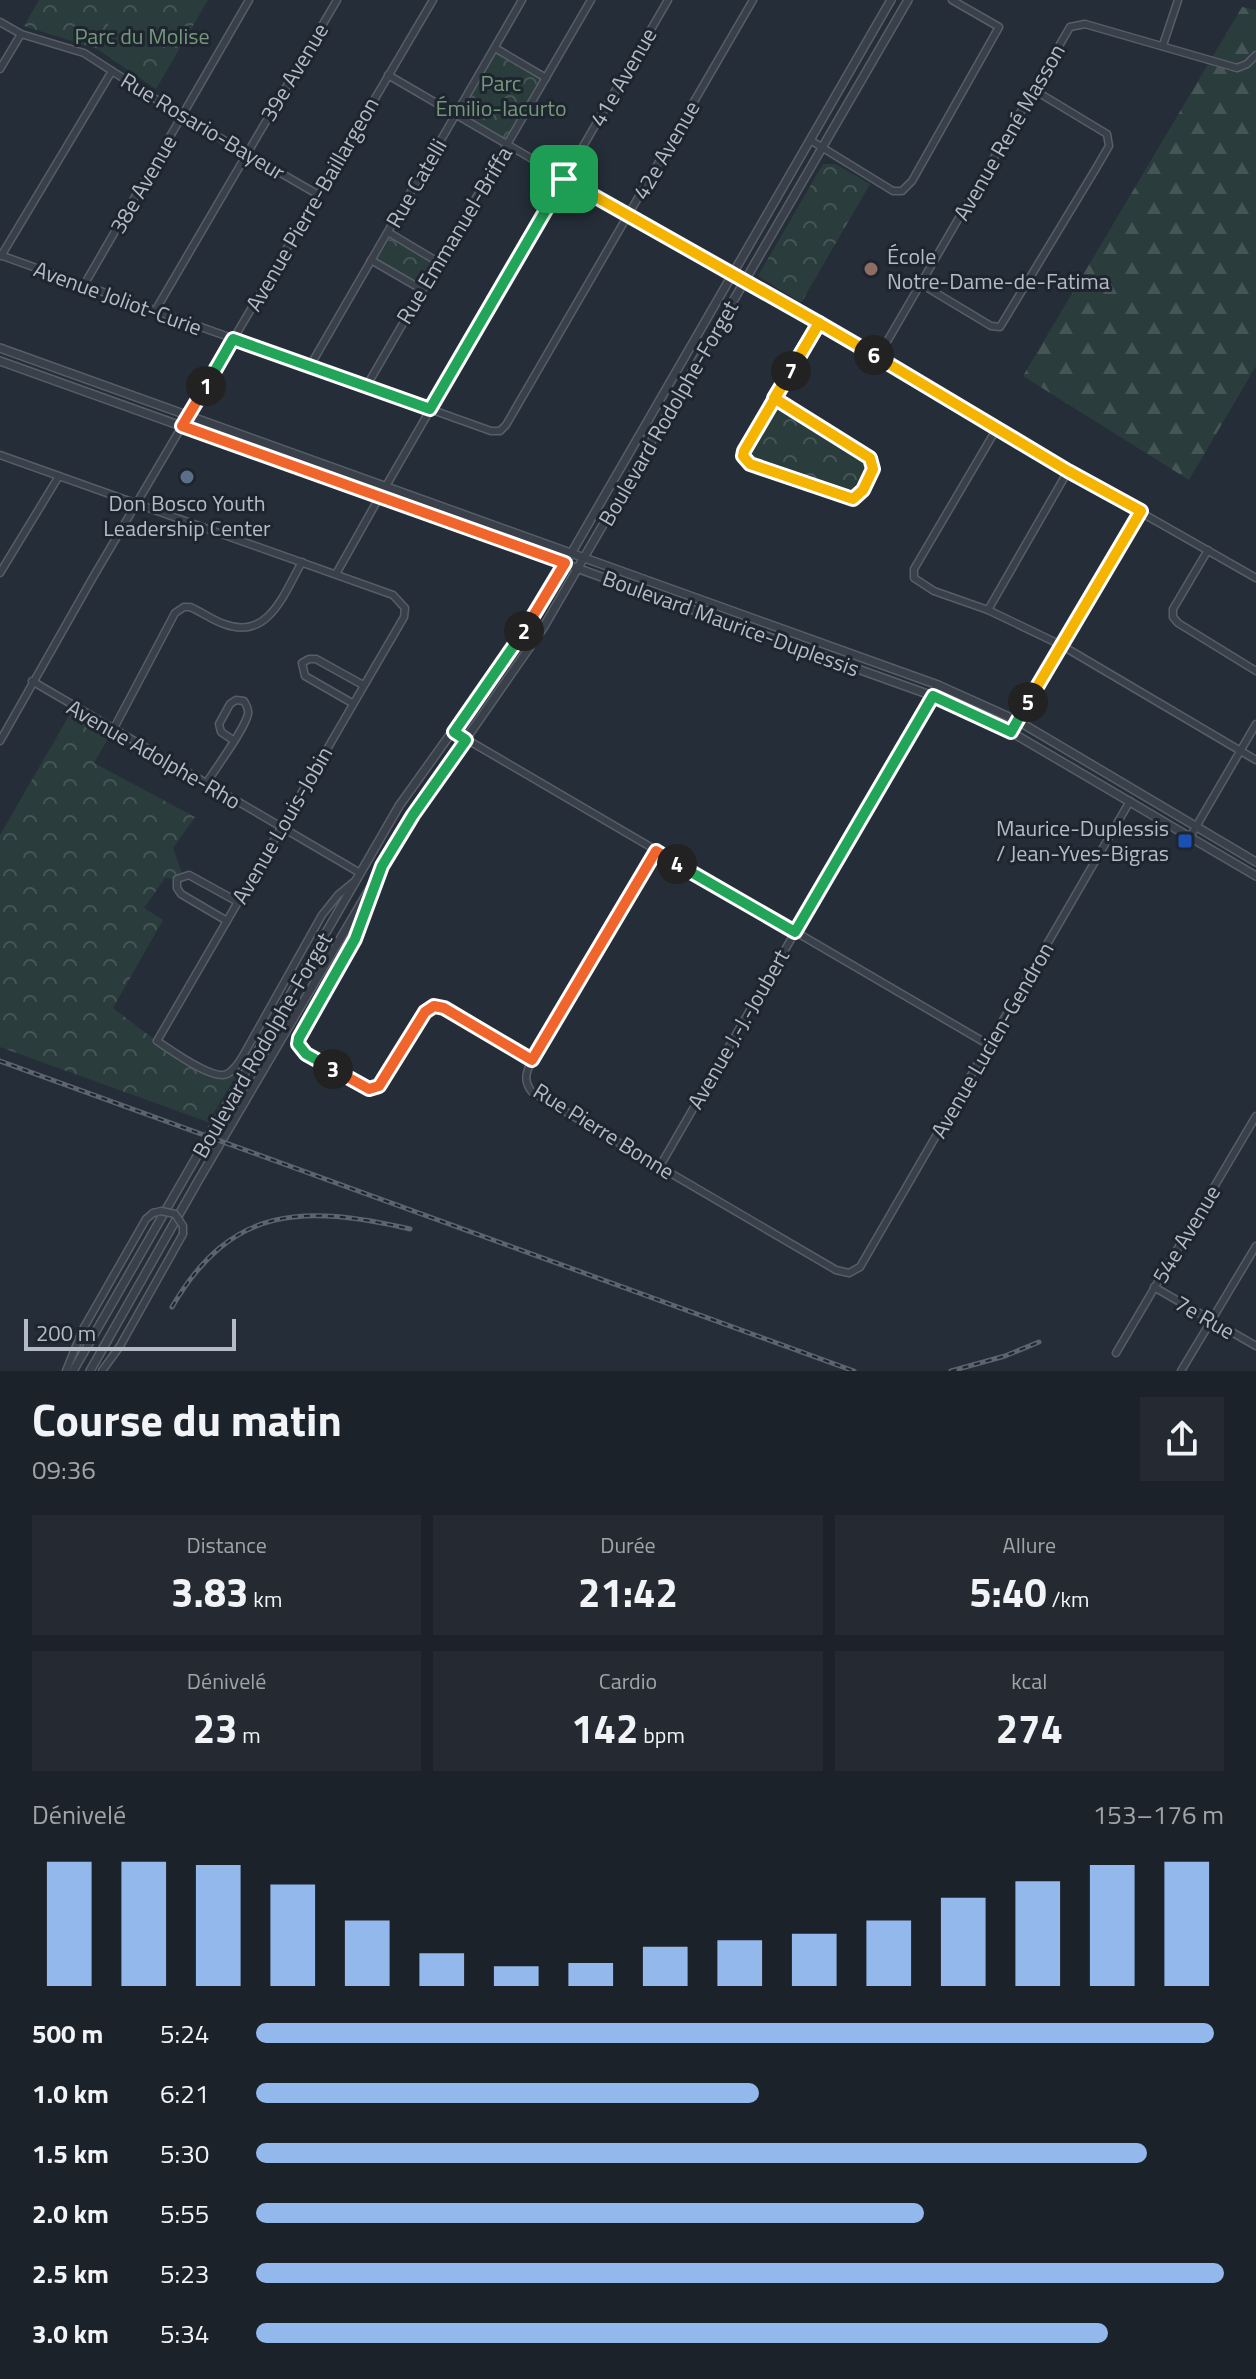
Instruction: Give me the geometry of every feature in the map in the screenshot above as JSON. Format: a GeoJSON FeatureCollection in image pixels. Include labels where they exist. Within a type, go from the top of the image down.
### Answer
{"type":"FeatureCollection","features":[{"type":"Feature","properties":{"kind":"street","name":"38e Avenue"},"geometry":{"type":"LineString","coordinates":[[84,285],[249,0]]}},
{"type":"Feature","properties":{"kind":"street","name":"39e Avenue"},"geometry":{"type":"LineString","coordinates":[[155,311],[337,0]]}},
{"type":"Feature","properties":{"kind":"street","name":"Avenue Pierre-Baillargeon"},"geometry":{"type":"LineString","coordinates":[[0,741],[136,503],[433,0]]}},
{"type":"Feature","properties":{"kind":"street","name":"Rue Catelli"},"geometry":{"type":"LineString","coordinates":[[310,366],[522,0]]}},
{"type":"Feature","properties":{"kind":"street","name":"Rue Emmanuel-Briffa"},"geometry":{"type":"LineString","coordinates":[[366,387],[591,0]]}},
{"type":"Feature","properties":{"kind":"street","name":"41e Avenue"},"geometry":{"type":"LineString","coordinates":[[386,486],[668,0]]}},
{"type":"Feature","properties":{"kind":"street","name":"42e Avenue"},"geometry":{"type":"LineString","coordinates":[[506,425],[753,0]]}},
{"type":"Feature","properties":{"kind":"street","name":"Boulevard Rodolphe-Forget"},"geometry":{"type":"LineString","coordinates":[[73,1371],[399,806],[522,634],[891,0]]}},
{"type":"Feature","properties":{"kind":"street","name":"Boulevard Rodolphe-Forget"},"geometry":{"type":"LineString","coordinates":[[90,1371],[413,815],[543,628],[908,0]]}},
{"type":"Feature","properties":{"kind":"street"},"geometry":{"type":"LineString","coordinates":[[810,140],[893,191],[902,191],[912,181],[999,27],[952,0]]}},
{"type":"Feature","properties":{"kind":"street"},"geometry":{"type":"LineString","coordinates":[[1178,0],[1163,45],[1237,68],[1256,55]]}},
{"type":"Feature","properties":{"kind":"street","name":"Rue Rosario-Bayeur"},"geometry":{"type":"LineString","coordinates":[[0,22],[21,34],[74,49],[317,194]]}},
{"type":"Feature","properties":{"kind":"street","name":"Avenue René Masson"},"geometry":{"type":"LineString","coordinates":[[878,357],[1067,31],[1075,24],[1085,24],[1163,45]]}},
{"type":"Feature","properties":{"kind":"street"},"geometry":{"type":"LineString","coordinates":[[0,69],[21,34]]}},
{"type":"Feature","properties":{"kind":"street"},"geometry":{"type":"LineString","coordinates":[[495,48],[546,78]]}},
{"type":"Feature","properties":{"kind":"street"},"geometry":{"type":"LineString","coordinates":[[1,255],[112,71]]}},
{"type":"Feature","properties":{"kind":"street"},"geometry":{"type":"LineString","coordinates":[[388,75],[1256,578]]}},
{"type":"Feature","properties":{"kind":"street"},"geometry":{"type":"LineString","coordinates":[[921,284],[991,326],[1000,327],[1087,184],[1109,146],[1107,134],[1034,90]]}},
{"type":"Feature","properties":{"kind":"street"},"geometry":{"type":"LineString","coordinates":[[388,232],[438,262]]}},
{"type":"Feature","properties":{"kind":"street","name":"Avenue Joliot-Curie"},"geometry":{"type":"LineString","coordinates":[[1,255],[491,431],[500,431],[506,425]]}},
{"type":"Feature","properties":{"kind":"street"},"geometry":{"type":"LineString","coordinates":[[371,260],[421,289]]}},
{"type":"Feature","properties":{"kind":"street"},"geometry":{"type":"LineString","coordinates":[[774,398],[870,458],[873,469],[859,495],[847,498],[746,460],[744,451],[774,398],[819,323]]}},
{"type":"Feature","properties":{"kind":"street","name":"Boulevard Maurice-Duplessis"},"geometry":{"type":"LineString","coordinates":[[0,348],[938,685],[1018,721],[1256,862]]}},
{"type":"Feature","properties":{"kind":"street","name":"Boulevard Maurice-Duplessis"},"geometry":{"type":"LineString","coordinates":[[0,361],[933,696],[1011,732],[1256,876]]}},
{"type":"Feature","properties":{"kind":"street"},"geometry":{"type":"LineString","coordinates":[[997,428],[913,575],[917,582],[988,610],[1061,645],[1256,760]]}},
{"type":"Feature","properties":{"kind":"street"},"geometry":{"type":"LineString","coordinates":[[0,455],[336,574],[380,496]]}},
{"type":"Feature","properties":{"kind":"street"},"geometry":{"type":"LineString","coordinates":[[988,610],[1068,471]]}},
{"type":"Feature","properties":{"kind":"street"},"geometry":{"type":"LineString","coordinates":[[0,573],[59,476]]}},
{"type":"Feature","properties":{"kind":"street"},"geometry":{"type":"LineString","coordinates":[[1011,732],[1141,511]]}},
{"type":"Feature","properties":{"kind":"street"},"geometry":{"type":"LineString","coordinates":[[1208,550],[1173,609],[1173,617],[1256,671]]}},
{"type":"Feature","properties":{"kind":"street"},"geometry":{"type":"LineString","coordinates":[[113,730],[175,613],[190,607],[232,626],[253,627],[261,624],[270,617],[302,562]]}},
{"type":"Feature","properties":{"kind":"street","name":"Avenue Louis-Jobin"},"geometry":{"type":"LineString","coordinates":[[157,1041],[404,617],[405,608],[393,595],[336,574]]}},
{"type":"Feature","properties":{"kind":"street"},"geometry":{"type":"LineString","coordinates":[[352,703],[305,676],[302,663],[316,659],[363,685]]}},
{"type":"Feature","properties":{"kind":"street","name":"Avenue Adolphe-Rho"},"geometry":{"type":"LineString","coordinates":[[32,681],[282,827],[359,876]]}},
{"type":"Feature","properties":{"kind":"street","name":"Avenue J.-J.-Joubert"},"geometry":{"type":"LineString","coordinates":[[660,1166],[938,685]]}},
{"type":"Feature","properties":{"kind":"street"},"geometry":{"type":"LineString","coordinates":[[206,784],[233,740],[248,715],[244,701],[236,700],[230,704],[219,724],[221,732],[233,740]]}},
{"type":"Feature","properties":{"kind":"street"},"geometry":{"type":"LineString","coordinates":[[0,721],[9,725]]}},
{"type":"Feature","properties":{"kind":"street"},"geometry":{"type":"LineString","coordinates":[[1190,837],[1256,724]]}},
{"type":"Feature","properties":{"kind":"street"},"geometry":{"type":"LineString","coordinates":[[454,732],[989,1045]]}},
{"type":"Feature","properties":{"kind":"street","name":"Avenue Lucien-Gendron"},"geometry":{"type":"LineString","coordinates":[[849,1273],[860,1267],[1130,801]]}},
{"type":"Feature","properties":{"kind":"street"},"geometry":{"type":"LineString","coordinates":[[399,806],[413,815]]}},
{"type":"Feature","properties":{"kind":"street"},"geometry":{"type":"LineString","coordinates":[[532,1060],[656,851]]}},
{"type":"Feature","properties":{"kind":"street","name":"Rue Pierre Bonne"},"geometry":{"type":"LineString","coordinates":[[382,866],[357,935],[299,1038],[298,1044],[306,1054],[374,1089],[383,1082],[429,1008],[444,1008],[532,1060],[526,1081],[532,1092],[836,1270],[849,1273]]}},
{"type":"Feature","properties":{"kind":"street"},"geometry":{"type":"LineString","coordinates":[[227,921],[181,894],[177,879],[189,875],[238,902]]}},
{"type":"Feature","properties":{"kind":"street","name":"Boulevard Rodolphe-Forget"},"geometry":{"type":"LineString","coordinates":[[157,1041],[212,1074],[224,1076],[231,1072],[322,915],[359,876]]}},
{"type":"Feature","properties":{"kind":"street","name":"54e Avenue"},"geometry":{"type":"LineString","coordinates":[[1116,1353],[1256,1116]]}},
{"type":"Feature","properties":{"kind":"street"},"geometry":{"type":"LineString","coordinates":[[66,1371],[83,1329],[146,1219],[161,1211],[175,1214],[183,1226],[183,1234],[120,1346],[102,1371]]}},
{"type":"Feature","properties":{"kind":"street"},"geometry":{"type":"LineString","coordinates":[[1181,1371],[1256,1246]]}},
{"type":"Feature","properties":{"kind":"street","name":"7e Rue"},"geometry":{"type":"LineString","coordinates":[[1154,1287],[1256,1346]]}},
{"type":"Feature","properties":{"kind":"green space","name":"Parc du Molise"},"geometry":{"type":"Polygon","coordinates":[[[39,0],[208,0],[156,89],[97,49],[24,26],[39,0]]]}},
{"type":"Feature","properties":{"kind":"green space"},"geometry":{"type":"Polygon","coordinates":[[[1242,7],[1256,10],[1256,366],[1189,480],[1023,376],[1242,7]]]}},
{"type":"Feature","properties":{"kind":"green space"},"geometry":{"type":"Polygon","coordinates":[[[161,19],[161,54],[109,55],[108,20],[161,19]]]}},
{"type":"Feature","properties":{"kind":"green space","name":"Parc Émilio-Iacurto"},"geometry":{"type":"Polygon","coordinates":[[[495,48],[546,78],[507,145],[455,115],[495,48]]]}},
{"type":"Feature","properties":{"kind":"green space"},"geometry":{"type":"Polygon","coordinates":[[[823,164],[835,164],[870,184],[801,303],[758,276],[823,164]]]}},
{"type":"Feature","properties":{"kind":"green space"},"geometry":{"type":"Polygon","coordinates":[[[390,238],[433,263],[419,287],[376,261],[390,238]]]}},
{"type":"Feature","properties":{"kind":"green space"},"geometry":{"type":"Polygon","coordinates":[[[778,407],[868,463],[850,494],[749,457],[748,451],[771,409],[778,407]]]}},
{"type":"Feature","properties":{"kind":"green space"},"geometry":{"type":"Polygon","coordinates":[[[74,707],[113,730],[94,763],[195,817],[173,848],[183,876],[165,878],[144,908],[163,920],[113,1008],[167,1048],[211,1073],[224,1076],[238,1062],[242,1066],[208,1122],[0,1047],[0,835],[74,707]]]}},
{"type":"Feature","properties":{"kind":"railway"},"geometry":{"type":"LineString","coordinates":[[0,1061],[854,1371]]}},
{"type":"Feature","properties":{"kind":"railway"},"geometry":{"type":"LineString","coordinates":[[172,1307],[195,1273],[220,1248],[246,1231],[274,1220],[304,1216],[337,1217],[410,1229]]}},
{"type":"Feature","properties":{"kind":"railway"},"geometry":{"type":"LineString","coordinates":[[951,1371],[1005,1356],[1039,1342]]}},
{"type":"Feature","properties":{"kind":"place","name":"École Notre-Dame-de-Fatima"},"geometry":{"type":"Point","coordinates":[871,269]}},
{"type":"Feature","properties":{"kind":"place","name":"Don Bosco Youth Leadership Center"},"geometry":{"type":"Point","coordinates":[187,477]}},
{"type":"Feature","properties":{"kind":"place","name":"Maurice-Duplessis / Jean-Yves-Bigras"},"geometry":{"type":"Point","coordinates":[1185,841]}},
{"type":"Feature","properties":{"kind":"route"},"geometry":{"type":"LineString","coordinates":[[564,179],[430,409],[233,339],[182,426],[565,563],[522,634],[454,732],[466,740],[413,815],[382,866],[355,939],[299,1038],[298,1044],[306,1054],[369,1089],[383,1082],[425,1012],[434,1006],[444,1008],[532,1060],[656,851],[795,932],[933,696],[1011,732],[1141,511],[819,323],[774,398],[873,461],[873,469],[863,490],[853,499],[847,498],[750,464],[743,456],[744,451],[774,398],[819,323],[564,179]]}}]}
